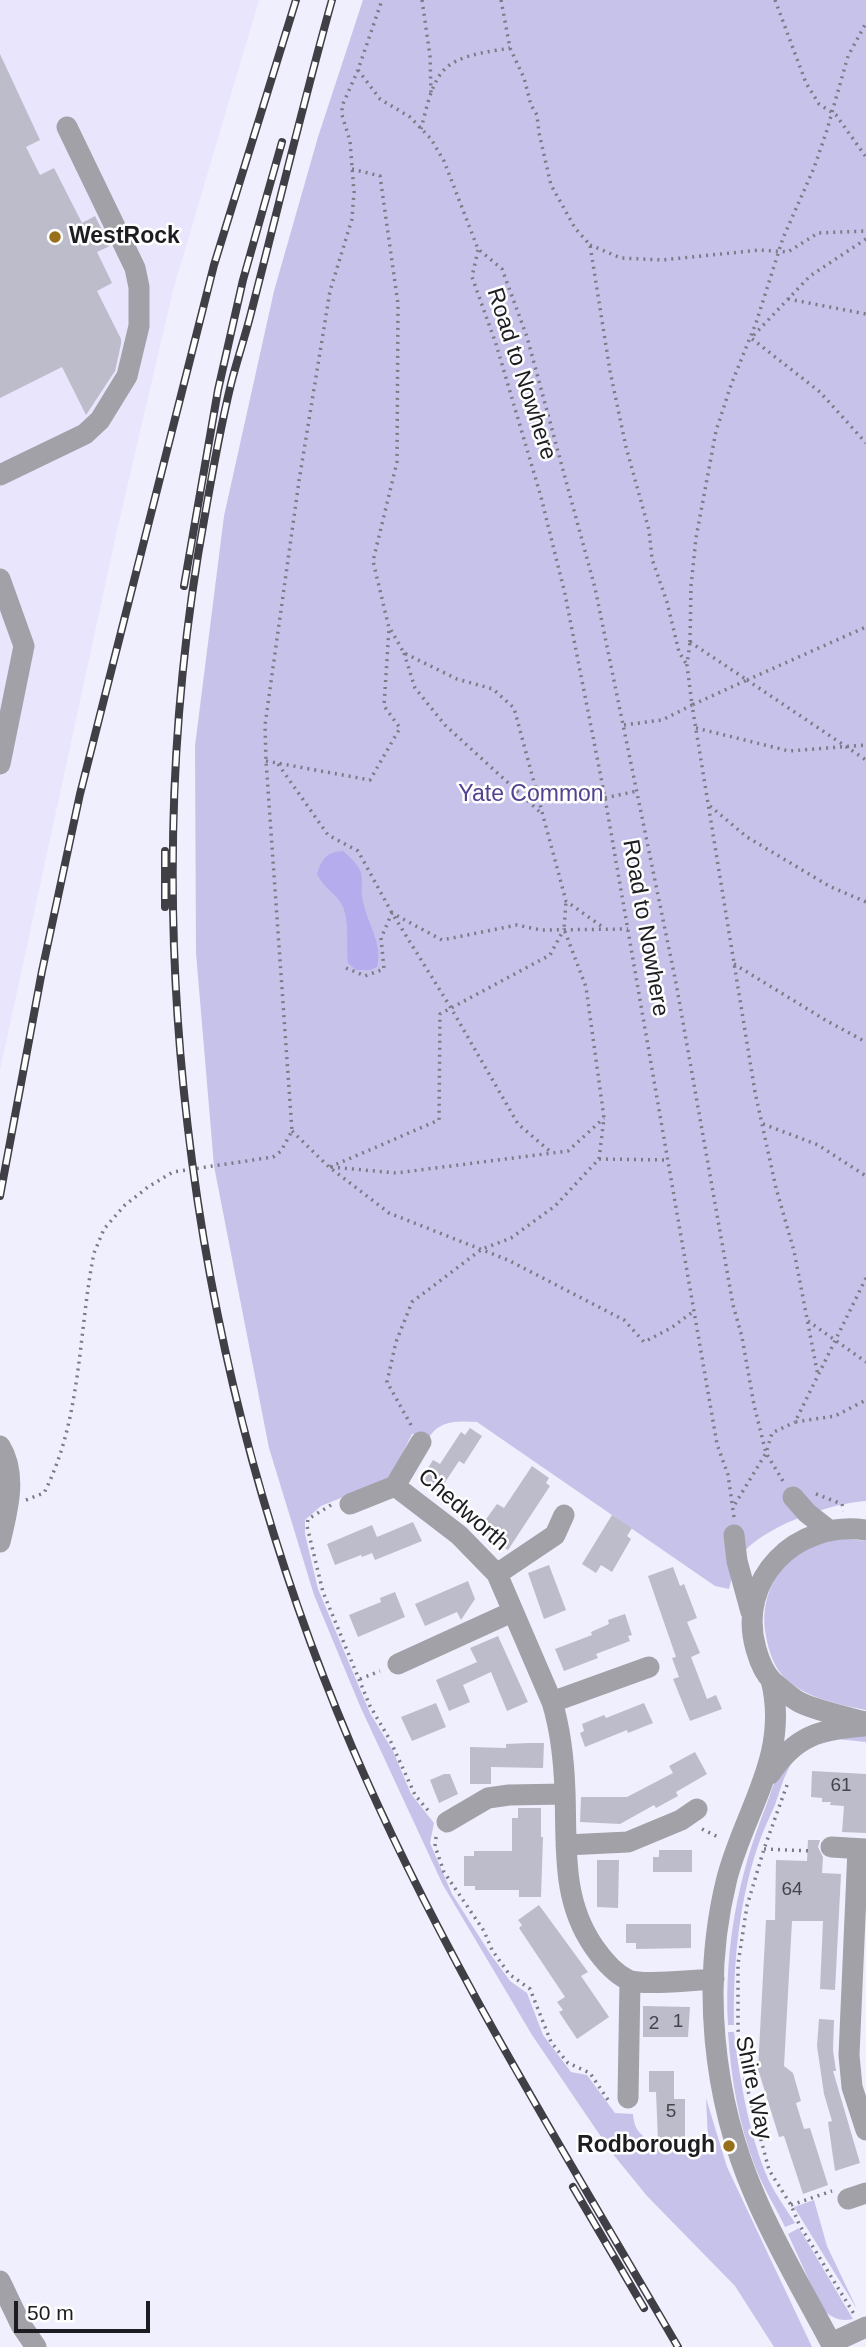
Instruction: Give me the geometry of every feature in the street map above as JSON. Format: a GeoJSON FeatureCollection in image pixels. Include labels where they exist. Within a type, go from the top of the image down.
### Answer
{"type":"FeatureCollection","features":[{"type":"Feature","properties":{"kind":"street"},"geometry":{"type":"LineString","coordinates":[[0,475],[85,435],[100,420],[127,376],[139,326],[139,286],[135,268],[66,127]]}},
{"type":"Feature","properties":{"kind":"street"},"geometry":{"type":"LineString","coordinates":[[0,579],[24,646],[0,764]]}},
{"type":"Feature","properties":{"kind":"street","name":"Chedworth"},"geometry":{"type":"LineString","coordinates":[[350,1504],[395,1486],[421,1442]]}},
{"type":"Feature","properties":{"kind":"street"},"geometry":{"type":"LineString","coordinates":[[0,1447],[6,1457],[10,1500],[0,1542]]}},
{"type":"Feature","properties":{"kind":"street","name":"Chedworth"},"geometry":{"type":"LineString","coordinates":[[395,1486],[459,1535],[497,1574],[558,1721],[565,1794],[569,1890],[575,1913],[584,1934],[602,1959],[630,1981]]}},
{"type":"Feature","properties":{"kind":"street"},"geometry":{"type":"LineString","coordinates":[[793,1497],[807,1513],[830,1531]]}},
{"type":"Feature","properties":{"kind":"street","name":"Chedworth"},"geometry":{"type":"LineString","coordinates":[[497,1574],[555,1535],[564,1515]]}},
{"type":"Feature","properties":{"kind":"street"},"geometry":{"type":"LineString","coordinates":[[751,1612],[760,1581],[779,1556],[807,1538],[830,1531],[866,1530]]}},
{"type":"Feature","properties":{"kind":"street"},"geometry":{"type":"LineString","coordinates":[[734,1535],[737,1561],[751,1612],[753,1637],[760,1660],[771,1680],[799,1702],[866,1724]]}},
{"type":"Feature","properties":{"kind":"street"},"geometry":{"type":"LineString","coordinates":[[398,1664],[512,1612]]}},
{"type":"Feature","properties":{"kind":"street"},"geometry":{"type":"LineString","coordinates":[[552,1702],[649,1667]]}},
{"type":"Feature","properties":{"kind":"street","name":"Shire Way"},"geometry":{"type":"LineString","coordinates":[[771,1680],[776,1699],[772,1752],[763,1785],[737,1845],[727,1880],[718,1930],[714,2029],[719,2074],[736,2144],[754,2196],[832,2345]]}},
{"type":"Feature","properties":{"kind":"street","name":"Shire Way"},"geometry":{"type":"LineString","coordinates":[[763,1785],[782,1757],[796,1743],[818,1732],[866,1724]]}},
{"type":"Feature","properties":{"kind":"street"},"geometry":{"type":"LineString","coordinates":[[440,1825],[488,1798],[565,1794]]}},
{"type":"Feature","properties":{"kind":"street"},"geometry":{"type":"LineString","coordinates":[[566,1845],[628,1842],[689,1814]]}},
{"type":"Feature","properties":{"kind":"street"},"geometry":{"type":"LineString","coordinates":[[831,1847],[862,1849],[859,1982],[849,2055],[852,2087],[866,2130]]}},
{"type":"Feature","properties":{"kind":"street"},"geometry":{"type":"LineString","coordinates":[[628,2098],[630,1981],[714,1979]]}},
{"type":"Feature","properties":{"kind":"street"},"geometry":{"type":"LineString","coordinates":[[0,2281],[21,2325],[36,2347]]}},
{"type":"Feature","properties":{"kind":"street"},"geometry":{"type":"LineString","coordinates":[[832,2345],[861,2321]]}},
{"type":"Feature","properties":{"kind":"path"},"geometry":{"type":"LineString","coordinates":[[10,1500],[29,1500],[44,1493],[55,1473],[73,1406],[94,1253],[104,1229],[125,1205],[173,1172],[273,1157],[281,1151],[292,1131],[265,761],[265,725],[299,481],[330,291],[352,219],[350,141],[342,106],[358,71],[382,0]]}},
{"type":"Feature","properties":{"kind":"path"},"geometry":{"type":"LineString","coordinates":[[422,0],[430,56],[431,96]]}},
{"type":"Feature","properties":{"kind":"path"},"geometry":{"type":"LineString","coordinates":[[501,0],[510,48],[537,115],[551,185],[575,228],[590,245],[621,257],[662,260],[760,250],[788,252],[818,233],[866,231]]}},
{"type":"Feature","properties":{"kind":"path"},"geometry":{"type":"LineString","coordinates":[[775,0],[806,83],[819,104],[836,115],[866,157]]}},
{"type":"Feature","properties":{"kind":"path"},"geometry":{"type":"LineString","coordinates":[[818,1376],[794,1251],[762,1124],[687,665],[696,538],[716,431],[731,385],[751,338],[779,251],[814,168],[848,56],[866,23]]}},
{"type":"Feature","properties":{"kind":"path"},"geometry":{"type":"LineString","coordinates":[[421,129],[442,72],[459,60],[510,48]]}},
{"type":"Feature","properties":{"kind":"path"},"geometry":{"type":"LineString","coordinates":[[358,71],[380,99],[410,117],[431,139],[444,161],[478,249]]}},
{"type":"Feature","properties":{"kind":"path"},"geometry":{"type":"LineString","coordinates":[[265,761],[370,779],[400,729],[384,706],[389,628],[373,561],[397,462],[398,304],[380,176],[352,170]]}},
{"type":"Feature","properties":{"kind":"path"},"geometry":{"type":"LineString","coordinates":[[751,338],[810,276],[866,239]]}},
{"type":"Feature","properties":{"kind":"path"},"geometry":{"type":"LineString","coordinates":[[590,245],[612,382],[626,447],[649,530],[652,559],[667,602],[679,652],[687,665]]}},
{"type":"Feature","properties":{"kind":"path","name":"Road to Nowhere"},"geometry":{"type":"LineString","coordinates":[[734,1535],[734,1506],[728,1475],[717,1444],[605,798],[565,594],[544,509],[496,344],[472,277],[478,249],[502,269],[527,337],[595,588],[676,983],[733,1305],[742,1337],[754,1405],[766,1452],[793,1497]]}},
{"type":"Feature","properties":{"kind":"path"},"geometry":{"type":"LineString","coordinates":[[788,299],[866,314]]}},
{"type":"Feature","properties":{"kind":"path"},"geometry":{"type":"LineString","coordinates":[[751,338],[820,392],[866,443]]}},
{"type":"Feature","properties":{"kind":"path"},"geometry":{"type":"LineString","coordinates":[[624,725],[662,720],[866,627]]}},
{"type":"Feature","properties":{"kind":"path"},"geometry":{"type":"LineString","coordinates":[[389,628],[404,653],[415,688],[445,725],[542,814]]}},
{"type":"Feature","properties":{"kind":"path"},"geometry":{"type":"LineString","coordinates":[[690,642],[866,760]]}},
{"type":"Feature","properties":{"kind":"path"},"geometry":{"type":"LineString","coordinates":[[329,1167],[439,1120],[440,1014],[550,955],[564,929],[566,901],[514,708],[493,689],[457,679],[404,653]]}},
{"type":"Feature","properties":{"kind":"path"},"geometry":{"type":"LineString","coordinates":[[696,728],[789,751],[866,745]]}},
{"type":"Feature","properties":{"kind":"path"},"geometry":{"type":"LineString","coordinates":[[278,764],[328,835],[358,851],[517,1124],[552,1153]]}},
{"type":"Feature","properties":{"kind":"path"},"geometry":{"type":"LineString","coordinates":[[605,798],[637,791]]}},
{"type":"Feature","properties":{"kind":"path"},"geometry":{"type":"LineString","coordinates":[[708,804],[747,837],[829,887],[866,902]]}},
{"type":"Feature","properties":{"kind":"path"},"geometry":{"type":"LineString","coordinates":[[566,901],[604,928]]}},
{"type":"Feature","properties":{"kind":"path"},"geometry":{"type":"LineString","coordinates":[[392,913],[442,940],[517,925],[541,930],[628,929]]}},
{"type":"Feature","properties":{"kind":"path"},"geometry":{"type":"LineString","coordinates":[[346,968],[365,976],[384,969],[381,938],[392,913]]}},
{"type":"Feature","properties":{"kind":"path"},"geometry":{"type":"LineString","coordinates":[[421,1442],[387,1382],[396,1342],[412,1302],[482,1249],[511,1238],[555,1206],[599,1159],[604,1118],[586,987],[564,929]]}},
{"type":"Feature","properties":{"kind":"path"},"geometry":{"type":"LineString","coordinates":[[734,964],[866,1042]]}},
{"type":"Feature","properties":{"kind":"path"},"geometry":{"type":"LineString","coordinates":[[329,1167],[396,1173],[568,1151],[604,1118]]}},
{"type":"Feature","properties":{"kind":"path"},"geometry":{"type":"LineString","coordinates":[[762,1124],[818,1145],[866,1176]]}},
{"type":"Feature","properties":{"kind":"path"},"geometry":{"type":"LineString","coordinates":[[292,1131],[329,1167],[389,1213],[508,1260],[624,1321],[645,1342],[694,1311]]}},
{"type":"Feature","properties":{"kind":"path"},"geometry":{"type":"LineString","coordinates":[[599,1159],[668,1160]]}},
{"type":"Feature","properties":{"kind":"path"},"geometry":{"type":"LineString","coordinates":[[794,1422],[866,1278]]}},
{"type":"Feature","properties":{"kind":"path"},"geometry":{"type":"LineString","coordinates":[[807,1321],[866,1362]]}},
{"type":"Feature","properties":{"kind":"path"},"geometry":{"type":"LineString","coordinates":[[734,1506],[766,1452],[772,1433],[794,1422],[835,1416],[866,1400]]}},
{"type":"Feature","properties":{"kind":"path"},"geometry":{"type":"LineString","coordinates":[[350,1504],[339,1500],[308,1519],[307,1525],[324,1592],[370,1706],[390,1740],[415,1796],[440,1825],[435,1846],[444,1872],[509,1974],[530,1990],[551,2042],[568,2063],[590,2073]]}},
{"type":"Feature","properties":{"kind":"path"},"geometry":{"type":"LineString","coordinates":[[788,1783],[747,1906],[738,1964],[738,2029],[743,2072],[769,2170],[791,2205],[799,2224],[861,2321]]}},
{"type":"Feature","properties":{"kind":"path"},"geometry":{"type":"LineString","coordinates":[[689,1814],[737,1845]]}},
{"type":"Feature","properties":{"kind":"path"},"geometry":{"type":"LineString","coordinates":[[764,1849],[826,1851],[831,1847]]}},
{"type":"Feature","properties":{"kind":"path"},"geometry":{"type":"LineString","coordinates":[[791,2205],[842,2188],[857,2196]]}},
{"type":"Feature","properties":{"kind":"shaded area"},"geometry":{"type":"Polygon","coordinates":[[[0,0],[259,0],[173,290],[116,535],[0,1070],[0,0]]]}},
{"type":"Feature","properties":{"kind":"shaded area"},"geometry":{"type":"Polygon","coordinates":[[[343,851],[361,873],[364,905],[378,949],[377,967],[370,970],[356,970],[348,963],[347,926],[342,905],[317,874],[326,857],[343,851]]]}},
{"type":"Feature","properties":{"kind":"green space","name":"Yate Common"},"geometry":{"type":"Polygon","coordinates":[[[363,0],[866,0],[866,1501],[833,1507],[794,1520],[758,1539],[736,1563],[729,1589],[715,1586],[477,1422],[463,1422],[444,1425],[429,1438],[412,1434],[390,1478],[321,1506],[305,1520],[305,1534],[318,1589],[370,1713],[393,1751],[411,1794],[434,1823],[430,1843],[452,1894],[510,1981],[527,1993],[543,2035],[571,2072],[587,2075],[615,2113],[633,2114],[641,2135],[660,2142],[708,2139],[706,2098],[727,2167],[812,2347],[774,2347],[735,2286],[647,2196],[612,2153],[532,2035],[443,1885],[360,1706],[314,1595],[269,1448],[214,1166],[196,953],[195,746],[224,516],[274,291],[318,137],[363,0]]]}},
{"type":"Feature","properties":{"kind":"green space"},"geometry":{"type":"Polygon","coordinates":[[[842,1538],[866,1541],[866,1710],[824,1700],[795,1686],[782,1675],[770,1654],[764,1623],[771,1586],[785,1565],[806,1549],[842,1538]]]}},
{"type":"Feature","properties":{"kind":"green space"},"geometry":{"type":"Polygon","coordinates":[[[839,1731],[866,1735],[866,1742],[819,1741],[798,1754],[788,1770],[762,1836],[742,1908],[736,1954],[734,2025],[728,2025],[728,1969],[735,1913],[756,1832],[775,1780],[784,1763],[799,1747],[817,1736],[839,1731]]]}},
{"type":"Feature","properties":{"kind":"green space"},"geometry":{"type":"Polygon","coordinates":[[[728,2032],[734,2032],[746,2108],[762,2163],[772,2186],[795,2223],[785,2227],[759,2176],[740,2119],[728,2032]]]}},
{"type":"Feature","properties":{"kind":"green space"},"geometry":{"type":"Polygon","coordinates":[[[814,2200],[827,2246],[857,2309],[794,2207],[814,2200]]]}},
{"type":"Feature","properties":{"kind":"green space"},"geometry":{"type":"Polygon","coordinates":[[[799,2228],[853,2319],[836,2318],[822,2309],[788,2234],[799,2228]]]}},
{"type":"Feature","properties":{"kind":"building","name":"WestRock"},"geometry":{"type":"Polygon","coordinates":[[[0,54],[40,140],[26,147],[40,175],[54,168],[82,223],[95,216],[110,246],[97,252],[112,283],[97,291],[121,344],[115,371],[86,415],[62,367],[0,398],[0,54]]]}},
{"type":"Feature","properties":{"kind":"building"},"geometry":{"type":"Polygon","coordinates":[[[470,1428],[482,1436],[464,1464],[459,1461],[438,1493],[419,1482],[433,1460],[440,1464],[461,1432],[465,1435],[470,1428]]]}},
{"type":"Feature","properties":{"kind":"building"},"geometry":{"type":"Polygon","coordinates":[[[532,1466],[549,1478],[546,1483],[550,1486],[508,1550],[484,1535],[490,1526],[484,1522],[497,1504],[504,1508],[532,1466]]]}},
{"type":"Feature","properties":{"kind":"building"},"geometry":{"type":"Polygon","coordinates":[[[612,1515],[632,1528],[627,1536],[631,1539],[612,1572],[601,1565],[596,1573],[582,1564],[612,1515]]]}},
{"type":"Feature","properties":{"kind":"building"},"geometry":{"type":"Polygon","coordinates":[[[413,1522],[422,1541],[375,1560],[372,1553],[335,1565],[327,1544],[372,1525],[377,1537],[413,1522]]]}},
{"type":"Feature","properties":{"kind":"building"},"geometry":{"type":"Polygon","coordinates":[[[549,1565],[566,1610],[544,1619],[528,1573],[549,1565]]]}},
{"type":"Feature","properties":{"kind":"building"},"geometry":{"type":"Polygon","coordinates":[[[673,1567],[680,1586],[684,1584],[697,1618],[687,1622],[700,1653],[691,1657],[707,1699],[716,1695],[722,1709],[690,1721],[673,1679],[679,1677],[672,1658],[676,1657],[648,1576],[673,1567]]]}},
{"type":"Feature","properties":{"kind":"building"},"geometry":{"type":"Polygon","coordinates":[[[468,1581],[475,1599],[461,1620],[457,1612],[425,1626],[415,1604],[468,1581]]]}},
{"type":"Feature","properties":{"kind":"building"},"geometry":{"type":"Polygon","coordinates":[[[395,1592],[405,1617],[358,1637],[349,1615],[381,1602],[380,1598],[395,1592]]]}},
{"type":"Feature","properties":{"kind":"building"},"geometry":{"type":"Polygon","coordinates":[[[625,1614],[632,1635],[628,1636],[630,1641],[596,1654],[598,1658],[564,1671],[555,1649],[592,1635],[591,1632],[609,1624],[608,1620],[625,1614]]]}},
{"type":"Feature","properties":{"kind":"building"},"geometry":{"type":"Polygon","coordinates":[[[498,1636],[528,1702],[507,1711],[491,1672],[463,1685],[470,1702],[449,1711],[436,1680],[477,1662],[470,1648],[498,1636]]]}},
{"type":"Feature","properties":{"kind":"building"},"geometry":{"type":"Polygon","coordinates":[[[436,1703],[446,1727],[412,1741],[401,1717],[436,1703]]]}},
{"type":"Feature","properties":{"kind":"building"},"geometry":{"type":"Polygon","coordinates":[[[644,1703],[653,1723],[585,1747],[580,1733],[584,1731],[582,1724],[644,1703]]]}},
{"type":"Feature","properties":{"kind":"building"},"geometry":{"type":"Polygon","coordinates":[[[544,1743],[543,1768],[491,1767],[491,1784],[470,1784],[470,1747],[506,1748],[506,1744],[544,1743]]]}},
{"type":"Feature","properties":{"kind":"building"},"geometry":{"type":"Polygon","coordinates":[[[695,1752],[707,1774],[676,1792],[678,1796],[656,1808],[654,1805],[620,1824],[580,1822],[581,1797],[627,1797],[673,1773],[669,1766],[695,1752]]]}},
{"type":"Feature","properties":{"kind":"building"},"geometry":{"type":"Polygon","coordinates":[[[812,1771],[866,1774],[866,1833],[842,1832],[844,1806],[830,1805],[831,1802],[822,1802],[822,1798],[811,1797],[812,1771]]]}},
{"type":"Feature","properties":{"kind":"building"},"geometry":{"type":"Polygon","coordinates":[[[450,1774],[458,1794],[439,1803],[430,1780],[450,1774]]]}},
{"type":"Feature","properties":{"kind":"building"},"geometry":{"type":"Polygon","coordinates":[[[518,1808],[541,1808],[541,1897],[519,1897],[519,1890],[475,1890],[475,1886],[464,1886],[464,1856],[474,1856],[474,1851],[512,1851],[512,1818],[518,1818],[518,1808]]]}},
{"type":"Feature","properties":{"kind":"building"},"geometry":{"type":"Polygon","coordinates":[[[808,1840],[820,1840],[818,1847],[823,1857],[822,1873],[841,1874],[835,1990],[820,1989],[823,1921],[792,1921],[784,2066],[793,2073],[801,2101],[796,2103],[804,2129],[810,2128],[828,2185],[803,2194],[784,2136],[779,2137],[758,2069],[766,1920],[775,1920],[776,1860],[807,1861],[808,1840]]]}},
{"type":"Feature","properties":{"kind":"building"},"geometry":{"type":"Polygon","coordinates":[[[659,1850],[692,1850],[692,1872],[653,1872],[653,1857],[659,1857],[659,1850]]]}},
{"type":"Feature","properties":{"kind":"building"},"geometry":{"type":"Polygon","coordinates":[[[597,1860],[619,1860],[618,1908],[597,1907],[597,1860]]]}},
{"type":"Feature","properties":{"kind":"building"},"geometry":{"type":"Polygon","coordinates":[[[539,1905],[588,1972],[581,1976],[609,2017],[577,2039],[559,2012],[563,2010],[557,2002],[565,1997],[519,1928],[522,1925],[518,1920],[539,1905]]]}},
{"type":"Feature","properties":{"kind":"building"},"geometry":{"type":"Polygon","coordinates":[[[626,1924],[691,1924],[691,1948],[636,1949],[636,1943],[626,1943],[626,1924]]]}},
{"type":"Feature","properties":{"kind":"building"},"geometry":{"type":"Polygon","coordinates":[[[643,2006],[690,2007],[688,2037],[643,2037],[643,2006]]]}},
{"type":"Feature","properties":{"kind":"building"},"geometry":{"type":"Polygon","coordinates":[[[819,2019],[834,2020],[833,2050],[836,2071],[833,2071],[860,2163],[835,2171],[828,2122],[832,2121],[824,2094],[817,2046],[819,2019]]]}},
{"type":"Feature","properties":{"kind":"building"},"geometry":{"type":"Polygon","coordinates":[[[649,2071],[674,2071],[674,2099],[685,2099],[685,2140],[658,2141],[656,2092],[649,2092],[649,2071]]]}},
{"type":"Feature","properties":{"kind":"railway"},"geometry":{"type":"LineString","coordinates":[[0,1196],[42,971],[80,794],[214,265],[296,0]]}},
{"type":"Feature","properties":{"kind":"railway"},"geometry":{"type":"LineString","coordinates":[[332,0],[231,384],[198,555],[180,705],[173,857],[177,1010],[192,1162],[217,1313],[253,1461],[298,1606],[352,1747],[387,1825],[465,1977],[548,2126],[678,2347]]}},
{"type":"Feature","properties":{"kind":"railway"},"geometry":{"type":"LineString","coordinates":[[184,586],[218,390],[243,280],[282,142]]}},
{"type":"Feature","properties":{"kind":"railway"},"geometry":{"type":"LineString","coordinates":[[165,851],[165,907]]}},
{"type":"Feature","properties":{"kind":"railway"},"geometry":{"type":"LineString","coordinates":[[573,2187],[644,2308]]}},
{"type":"Feature","properties":{"kind":"place","name":"WestRock"},"geometry":{"type":"Point","coordinates":[55,237]}},
{"type":"Feature","properties":{"kind":"place","name":"Rodborough"},"geometry":{"type":"Point","coordinates":[729,2146]}}]}
